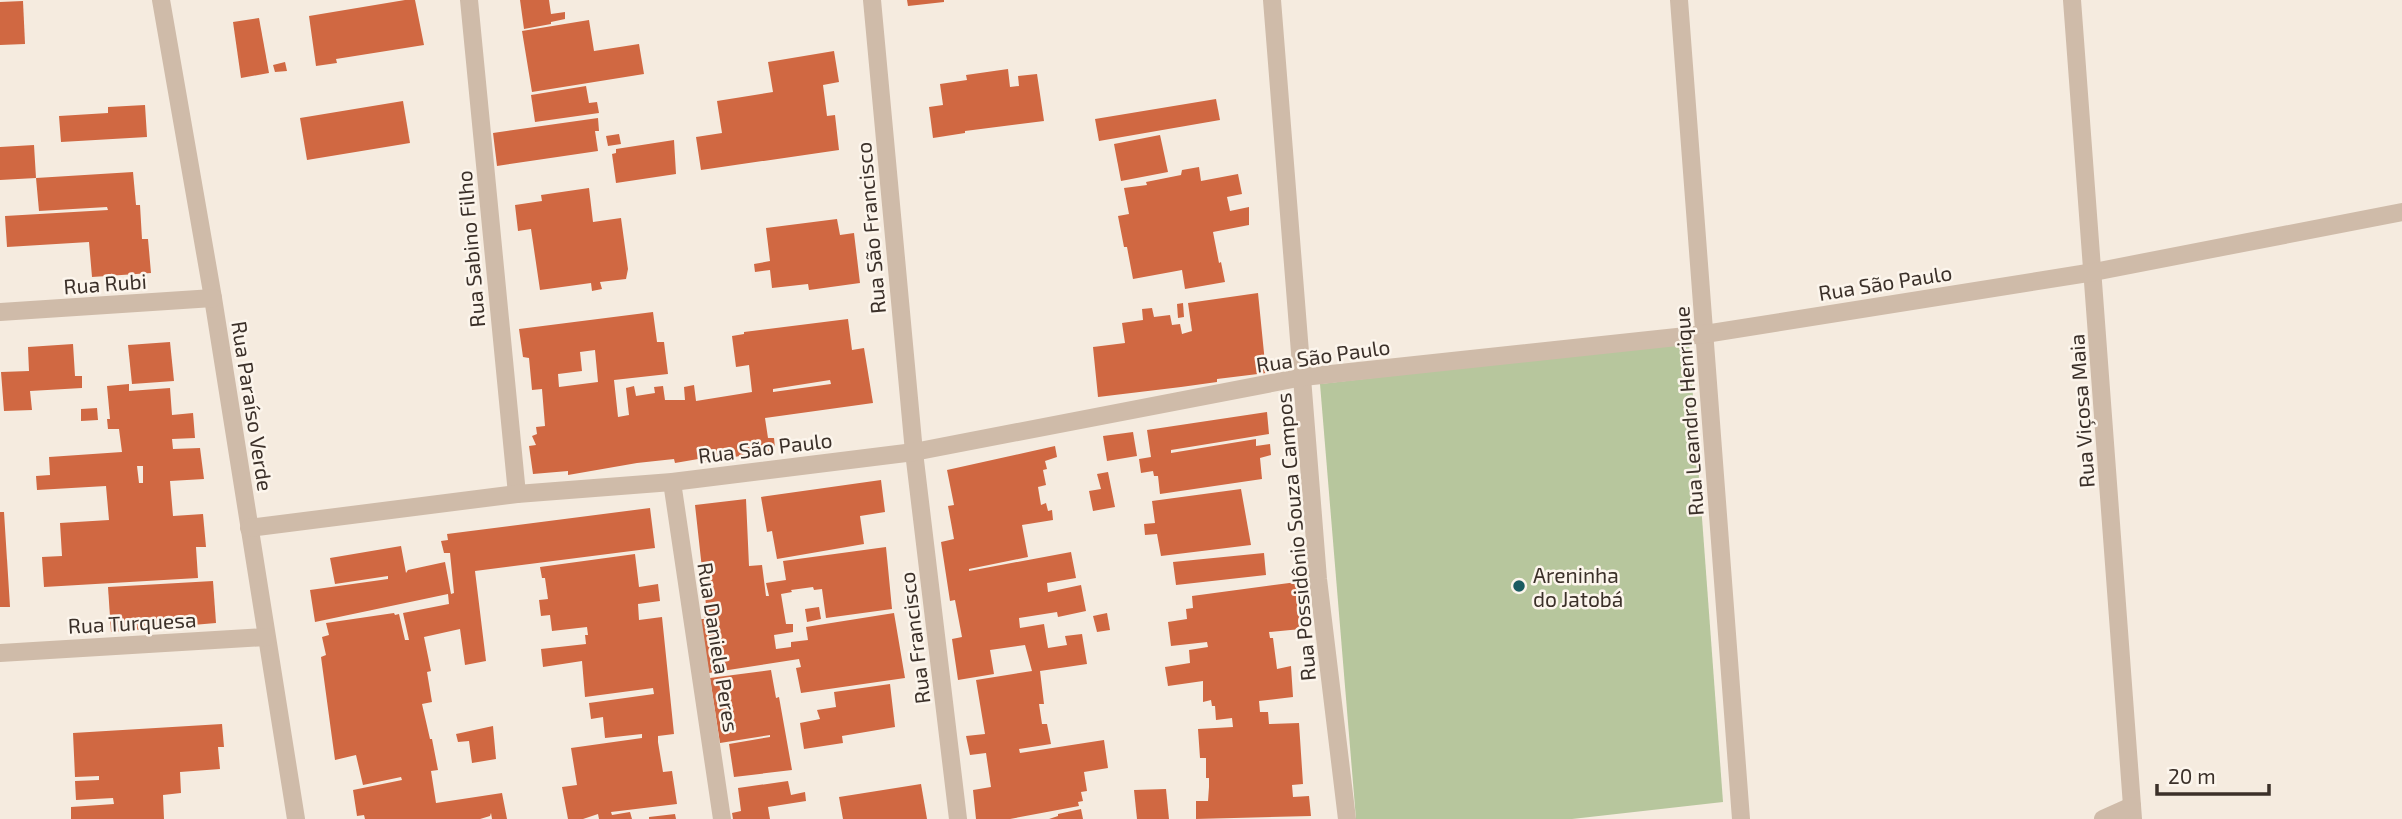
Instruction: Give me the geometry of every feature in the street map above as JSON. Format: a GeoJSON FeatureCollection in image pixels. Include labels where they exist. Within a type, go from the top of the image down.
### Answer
{"type":"FeatureCollection","features":[{"type":"Feature","properties":{"kind":"street","name":"Rua Paraíso Verde"},"geometry":{"type":"LineString","coordinates":[[161,0],[213,298],[296,819]]}},
{"type":"Feature","properties":{"kind":"street","name":"Rua Sabino Filho"},"geometry":{"type":"LineString","coordinates":[[469,0],[517,494]]}},
{"type":"Feature","properties":{"kind":"street","name":"Rua São Francisco"},"geometry":{"type":"LineString","coordinates":[[872,0],[914,452]]}},
{"type":"Feature","properties":{"kind":"street","name":"Rua Possidônio Souza Campos"},"geometry":{"type":"LineString","coordinates":[[1272,0],[1318,579],[1347,819]]}},
{"type":"Feature","properties":{"kind":"street","name":"Rua Leandro Henrique"},"geometry":{"type":"LineString","coordinates":[[1679,0],[1741,819]]}},
{"type":"Feature","properties":{"kind":"street","name":"Rua Viçosa Maia"},"geometry":{"type":"LineString","coordinates":[[2072,0],[2132,812]]}},
{"type":"Feature","properties":{"kind":"street","name":"Rua São Paulo"},"geometry":{"type":"LineString","coordinates":[[249,527],[517,494],[672,482],[914,452],[1303,377],[1705,334],[2094,272],[2402,212]]}},
{"type":"Feature","properties":{"kind":"street","name":"Rua Rubi"},"geometry":{"type":"LineString","coordinates":[[0,313],[213,298]]}},
{"type":"Feature","properties":{"kind":"street","name":"Rua Francisco"},"geometry":{"type":"LineString","coordinates":[[914,452],[958,819]]}},
{"type":"Feature","properties":{"kind":"street","name":"Rua Daniela Peres"},"geometry":{"type":"LineString","coordinates":[[672,482],[722,819]]}},
{"type":"Feature","properties":{"kind":"street","name":"Rua Turquesa"},"geometry":{"type":"LineString","coordinates":[[0,653],[266,637]]}},
{"type":"Feature","properties":{"kind":"street"},"geometry":{"type":"LineString","coordinates":[[2103,819],[2132,812]]}},
{"type":"Feature","properties":{"kind":"green space","name":"Areninha do Jatobá"},"geometry":{"type":"Polygon","coordinates":[[[1689,342],[1723,802],[1572,819],[1356,819],[1320,384],[1689,342]]]}},
{"type":"Feature","properties":{"kind":"building"},"geometry":{"type":"Polygon","coordinates":[[[415,0],[424,45],[336,59],[337,63],[316,66],[309,16],[415,0]]]}},
{"type":"Feature","properties":{"kind":"building"},"geometry":{"type":"Polygon","coordinates":[[[520,0],[549,0],[551,14],[565,12],[565,19],[524,29],[520,0]]]}},
{"type":"Feature","properties":{"kind":"building"},"geometry":{"type":"Polygon","coordinates":[[[907,0],[944,0],[944,2],[908,6],[907,0]]]}},
{"type":"Feature","properties":{"kind":"building"},"geometry":{"type":"Polygon","coordinates":[[[23,1],[25,44],[0,45],[0,2],[23,1]]]}},
{"type":"Feature","properties":{"kind":"building"},"geometry":{"type":"Polygon","coordinates":[[[259,18],[269,73],[241,78],[233,22],[259,18]]]}},
{"type":"Feature","properties":{"kind":"building"},"geometry":{"type":"Polygon","coordinates":[[[589,20],[594,51],[639,44],[644,74],[532,92],[522,31],[589,20]]]}},
{"type":"Feature","properties":{"kind":"building"},"geometry":{"type":"Polygon","coordinates":[[[834,51],[839,82],[823,85],[827,116],[835,115],[839,150],[701,170],[696,137],[722,133],[717,101],[773,92],[768,62],[834,51]]]}},
{"type":"Feature","properties":{"kind":"building"},"geometry":{"type":"Polygon","coordinates":[[[285,62],[287,71],[275,72],[273,65],[285,62]]]}},
{"type":"Feature","properties":{"kind":"building"},"geometry":{"type":"Polygon","coordinates":[[[1008,69],[1010,87],[1019,86],[1018,76],[1037,74],[1044,121],[933,138],[929,107],[943,105],[940,84],[967,80],[966,75],[1008,69]]]}},
{"type":"Feature","properties":{"kind":"building"},"geometry":{"type":"Polygon","coordinates":[[[586,86],[589,103],[597,102],[599,113],[535,122],[531,95],[586,86]]]}},
{"type":"Feature","properties":{"kind":"building"},"geometry":{"type":"Polygon","coordinates":[[[1216,99],[1220,120],[1099,141],[1095,119],[1216,99]]]}},
{"type":"Feature","properties":{"kind":"building"},"geometry":{"type":"Polygon","coordinates":[[[403,101],[410,143],[307,160],[300,118],[403,101]]]}},
{"type":"Feature","properties":{"kind":"building"},"geometry":{"type":"Polygon","coordinates":[[[145,105],[147,137],[61,142],[59,116],[108,113],[108,107],[145,105]]]}},
{"type":"Feature","properties":{"kind":"building"},"geometry":{"type":"Polygon","coordinates":[[[598,118],[599,131],[595,131],[598,151],[497,166],[493,133],[598,118]]]}},
{"type":"Feature","properties":{"kind":"building"},"geometry":{"type":"Polygon","coordinates":[[[619,134],[621,144],[608,146],[606,136],[619,134]]]}},
{"type":"Feature","properties":{"kind":"building"},"geometry":{"type":"Polygon","coordinates":[[[1160,135],[1168,172],[1121,181],[1114,144],[1160,135]]]}},
{"type":"Feature","properties":{"kind":"building"},"geometry":{"type":"Polygon","coordinates":[[[674,140],[676,174],[616,183],[612,154],[616,153],[616,149],[674,140]]]}},
{"type":"Feature","properties":{"kind":"building"},"geometry":{"type":"Polygon","coordinates":[[[34,145],[36,178],[0,180],[0,147],[34,145]]]}},
{"type":"Feature","properties":{"kind":"building"},"geometry":{"type":"Polygon","coordinates":[[[1199,167],[1201,181],[1238,174],[1242,194],[1227,197],[1230,211],[1249,207],[1249,225],[1213,232],[1225,282],[1185,289],[1182,270],[1133,279],[1118,216],[1129,214],[1124,188],[1147,185],[1146,182],[1181,175],[1182,170],[1199,167]]]}},
{"type":"Feature","properties":{"kind":"building"},"geometry":{"type":"Polygon","coordinates":[[[133,172],[136,205],[140,205],[142,239],[148,239],[151,273],[92,277],[89,242],[7,247],[5,216],[108,210],[107,207],[39,211],[36,178],[133,172]]]}},
{"type":"Feature","properties":{"kind":"building"},"geometry":{"type":"Polygon","coordinates":[[[589,188],[593,222],[621,218],[628,269],[626,279],[600,282],[602,289],[592,291],[591,283],[540,290],[531,229],[518,231],[515,205],[542,201],[541,195],[589,188]]]}},
{"type":"Feature","properties":{"kind":"building"},"geometry":{"type":"Polygon","coordinates":[[[837,219],[840,235],[854,233],[860,283],[809,290],[808,284],[772,288],[770,270],[755,272],[754,264],[770,261],[766,228],[837,219]]]}},
{"type":"Feature","properties":{"kind":"building"},"geometry":{"type":"Polygon","coordinates":[[[1258,293],[1266,373],[1098,397],[1093,347],[1125,343],[1122,323],[1143,320],[1142,309],[1152,308],[1154,317],[1170,315],[1172,325],[1180,324],[1182,334],[1192,331],[1188,303],[1258,293]]]}},
{"type":"Feature","properties":{"kind":"building"},"geometry":{"type":"Polygon","coordinates":[[[1183,303],[1184,317],[1178,318],[1177,304],[1183,303]]]}},
{"type":"Feature","properties":{"kind":"building"},"geometry":{"type":"Polygon","coordinates":[[[653,312],[657,342],[664,342],[668,374],[614,380],[618,417],[629,415],[626,388],[634,386],[636,396],[655,393],[654,387],[663,386],[665,400],[685,400],[684,387],[694,385],[696,401],[752,392],[749,365],[736,367],[732,336],[744,332],[848,319],[852,350],[864,348],[873,403],[765,418],[768,438],[774,438],[775,448],[770,449],[770,452],[705,461],[704,458],[675,463],[674,459],[637,463],[568,475],[568,471],[533,474],[529,446],[536,445],[532,436],[537,434],[536,427],[545,426],[542,389],[532,390],[529,358],[523,357],[519,329],[653,312]],[[595,350],[580,352],[582,371],[558,374],[559,387],[598,382],[595,350]],[[830,380],[773,389],[773,392],[831,384],[830,380]]]}},
{"type":"Feature","properties":{"kind":"building"},"geometry":{"type":"Polygon","coordinates":[[[170,342],[174,381],[132,384],[128,345],[170,342]]]}},
{"type":"Feature","properties":{"kind":"building"},"geometry":{"type":"Polygon","coordinates":[[[73,344],[75,376],[82,376],[82,388],[30,391],[32,410],[4,411],[1,372],[29,371],[28,347],[73,344]]]}},
{"type":"Feature","properties":{"kind":"building"},"geometry":{"type":"Polygon","coordinates":[[[129,384],[129,391],[170,388],[172,415],[193,413],[195,438],[172,439],[173,449],[200,448],[204,479],[170,481],[173,516],[203,514],[206,547],[196,547],[198,578],[44,587],[42,557],[62,556],[60,523],[109,520],[106,486],[37,490],[36,476],[50,475],[49,457],[122,452],[119,429],[108,429],[107,419],[110,419],[107,386],[129,384]],[[137,466],[139,483],[143,483],[143,466],[137,466]]]}},
{"type":"Feature","properties":{"kind":"building"},"geometry":{"type":"Polygon","coordinates":[[[97,408],[98,420],[81,421],[81,409],[97,408]]]}},
{"type":"Feature","properties":{"kind":"building"},"geometry":{"type":"Polygon","coordinates":[[[1267,412],[1269,434],[1171,450],[1171,453],[1256,439],[1256,446],[1270,444],[1271,455],[1260,458],[1262,479],[1160,494],[1158,476],[1154,476],[1153,471],[1141,473],[1139,459],[1151,457],[1147,430],[1267,412]]]}},
{"type":"Feature","properties":{"kind":"building"},"geometry":{"type":"Polygon","coordinates":[[[1133,432],[1137,456],[1107,461],[1103,436],[1133,432]]]}},
{"type":"Feature","properties":{"kind":"building"},"geometry":{"type":"Polygon","coordinates":[[[1055,446],[1057,457],[1045,461],[1047,469],[1043,470],[1046,485],[1038,487],[1041,505],[1046,503],[1048,511],[1052,510],[1053,520],[1022,525],[1028,557],[969,571],[1071,552],[1076,578],[1047,583],[1048,592],[1081,585],[1086,611],[1058,617],[1057,612],[1019,618],[1020,628],[1044,624],[1048,648],[1067,645],[1065,636],[1082,634],[1087,664],[1040,671],[1044,704],[1039,704],[1042,724],[1047,724],[1051,744],[1019,749],[1020,753],[1104,740],[1108,768],[1084,772],[1087,791],[1081,792],[1083,801],[1078,802],[1079,806],[1010,819],[976,819],[973,790],[991,787],[986,753],[970,755],[966,736],[985,734],[976,680],[1032,671],[1025,645],[990,650],[994,674],[958,680],[952,639],[962,637],[955,600],[950,601],[941,542],[954,539],[948,506],[954,505],[947,470],[1055,446]]]}},
{"type":"Feature","properties":{"kind":"building"},"geometry":{"type":"Polygon","coordinates":[[[1108,472],[1115,507],[1093,511],[1089,491],[1101,489],[1097,474],[1108,472]]]}},
{"type":"Feature","properties":{"kind":"building"},"geometry":{"type":"Polygon","coordinates":[[[881,480],[885,512],[860,516],[864,544],[777,559],[772,531],[767,532],[761,497],[881,480]]]}},
{"type":"Feature","properties":{"kind":"building"},"geometry":{"type":"Polygon","coordinates":[[[1241,489],[1251,545],[1161,556],[1157,534],[1145,535],[1144,524],[1155,523],[1152,501],[1241,489]]]}},
{"type":"Feature","properties":{"kind":"building"},"geometry":{"type":"Polygon","coordinates":[[[746,499],[749,566],[762,565],[766,596],[769,596],[766,583],[786,580],[783,561],[886,547],[892,609],[826,618],[822,589],[814,590],[813,587],[791,590],[792,592],[781,594],[786,624],[793,624],[793,632],[774,635],[776,649],[791,647],[791,642],[808,640],[806,627],[894,613],[905,678],[801,693],[796,668],[801,667],[799,659],[709,673],[700,619],[705,619],[703,606],[706,605],[695,505],[746,499]]]}},
{"type":"Feature","properties":{"kind":"building"},"geometry":{"type":"Polygon","coordinates":[[[650,508],[655,548],[475,571],[486,661],[465,665],[460,629],[424,637],[431,671],[427,672],[432,702],[422,704],[438,770],[431,771],[436,803],[502,793],[507,819],[492,819],[491,813],[490,816],[480,819],[365,819],[364,815],[357,816],[353,790],[402,780],[401,777],[363,785],[356,755],[335,760],[321,657],[326,655],[322,637],[329,635],[326,623],[399,614],[405,640],[409,640],[403,613],[449,604],[448,594],[315,622],[310,590],[388,579],[388,576],[335,584],[330,558],[401,546],[406,573],[408,570],[445,562],[451,594],[454,593],[450,553],[444,553],[441,541],[448,540],[447,534],[650,508]]]}},
{"type":"Feature","properties":{"kind":"building"},"geometry":{"type":"Polygon","coordinates":[[[0,512],[4,512],[10,607],[0,607],[0,512]]]}},
{"type":"Feature","properties":{"kind":"building"},"geometry":{"type":"Polygon","coordinates":[[[1264,553],[1266,575],[1176,585],[1173,562],[1264,553]]]}},
{"type":"Feature","properties":{"kind":"building"},"geometry":{"type":"Polygon","coordinates":[[[635,554],[639,587],[658,584],[660,601],[638,604],[639,620],[662,617],[674,734],[658,736],[658,742],[663,772],[672,771],[677,804],[611,812],[612,815],[630,812],[632,819],[599,819],[598,814],[583,819],[568,819],[562,787],[577,785],[571,748],[642,738],[642,734],[605,738],[603,717],[591,719],[589,703],[654,694],[653,688],[585,697],[582,661],[543,667],[541,649],[586,644],[585,635],[588,635],[587,627],[552,631],[550,615],[541,616],[539,600],[548,599],[545,578],[542,578],[540,567],[635,554]]]}},
{"type":"Feature","properties":{"kind":"building"},"geometry":{"type":"Polygon","coordinates":[[[213,581],[216,623],[111,632],[108,587],[213,581]]]}},
{"type":"Feature","properties":{"kind":"building"},"geometry":{"type":"Polygon","coordinates":[[[1297,582],[1301,629],[1269,632],[1270,638],[1273,638],[1277,669],[1291,666],[1293,697],[1259,701],[1260,712],[1268,712],[1269,724],[1299,723],[1303,784],[1292,785],[1293,797],[1309,796],[1311,816],[1196,819],[1196,801],[1208,801],[1209,787],[1206,758],[1200,758],[1198,729],[1233,727],[1232,718],[1216,720],[1215,706],[1212,706],[1211,700],[1203,702],[1203,681],[1168,686],[1165,667],[1190,663],[1189,650],[1208,647],[1207,642],[1171,646],[1168,622],[1187,619],[1186,609],[1193,608],[1192,596],[1297,582]]]}},
{"type":"Feature","properties":{"kind":"building"},"geometry":{"type":"Polygon","coordinates":[[[819,607],[821,619],[807,622],[805,609],[819,607]]]}},
{"type":"Feature","properties":{"kind":"building"},"geometry":{"type":"Polygon","coordinates":[[[1107,613],[1110,630],[1097,632],[1093,616],[1107,613]]]}},
{"type":"Feature","properties":{"kind":"building"},"geometry":{"type":"Polygon","coordinates":[[[771,670],[776,698],[779,697],[792,770],[734,777],[729,744],[770,735],[720,743],[710,678],[771,670]]]}},
{"type":"Feature","properties":{"kind":"building"},"geometry":{"type":"Polygon","coordinates":[[[890,684],[895,727],[842,736],[843,743],[804,749],[800,723],[820,719],[817,710],[836,707],[834,692],[890,684]]]}},
{"type":"Feature","properties":{"kind":"building"},"geometry":{"type":"Polygon","coordinates":[[[222,724],[224,747],[218,747],[220,769],[180,772],[181,793],[163,795],[164,819],[71,819],[71,807],[114,804],[113,798],[76,800],[75,781],[99,780],[99,776],[75,777],[73,733],[222,724]]]}},
{"type":"Feature","properties":{"kind":"building"},"geometry":{"type":"Polygon","coordinates":[[[493,726],[496,759],[472,763],[469,741],[458,742],[456,734],[493,726]]]}},
{"type":"Feature","properties":{"kind":"building"},"geometry":{"type":"Polygon","coordinates":[[[788,781],[791,795],[805,792],[806,801],[768,807],[770,819],[733,819],[732,813],[741,811],[738,788],[788,781]]]}},
{"type":"Feature","properties":{"kind":"building"},"geometry":{"type":"Polygon","coordinates":[[[921,784],[927,819],[843,819],[839,797],[921,784]]]}},
{"type":"Feature","properties":{"kind":"building"},"geometry":{"type":"Polygon","coordinates":[[[1166,789],[1169,819],[1137,819],[1134,790],[1166,789]]]}},
{"type":"Feature","properties":{"kind":"building"},"geometry":{"type":"Polygon","coordinates":[[[1081,809],[1083,819],[1049,819],[1058,814],[1081,809]]]}},
{"type":"Feature","properties":{"kind":"building"},"geometry":{"type":"Polygon","coordinates":[[[675,814],[676,819],[649,819],[649,817],[675,814]]]}},
{"type":"Feature","properties":{"kind":"place","name":"Areninha do Jatobá"},"geometry":{"type":"Point","coordinates":[1519,586]}}]}
